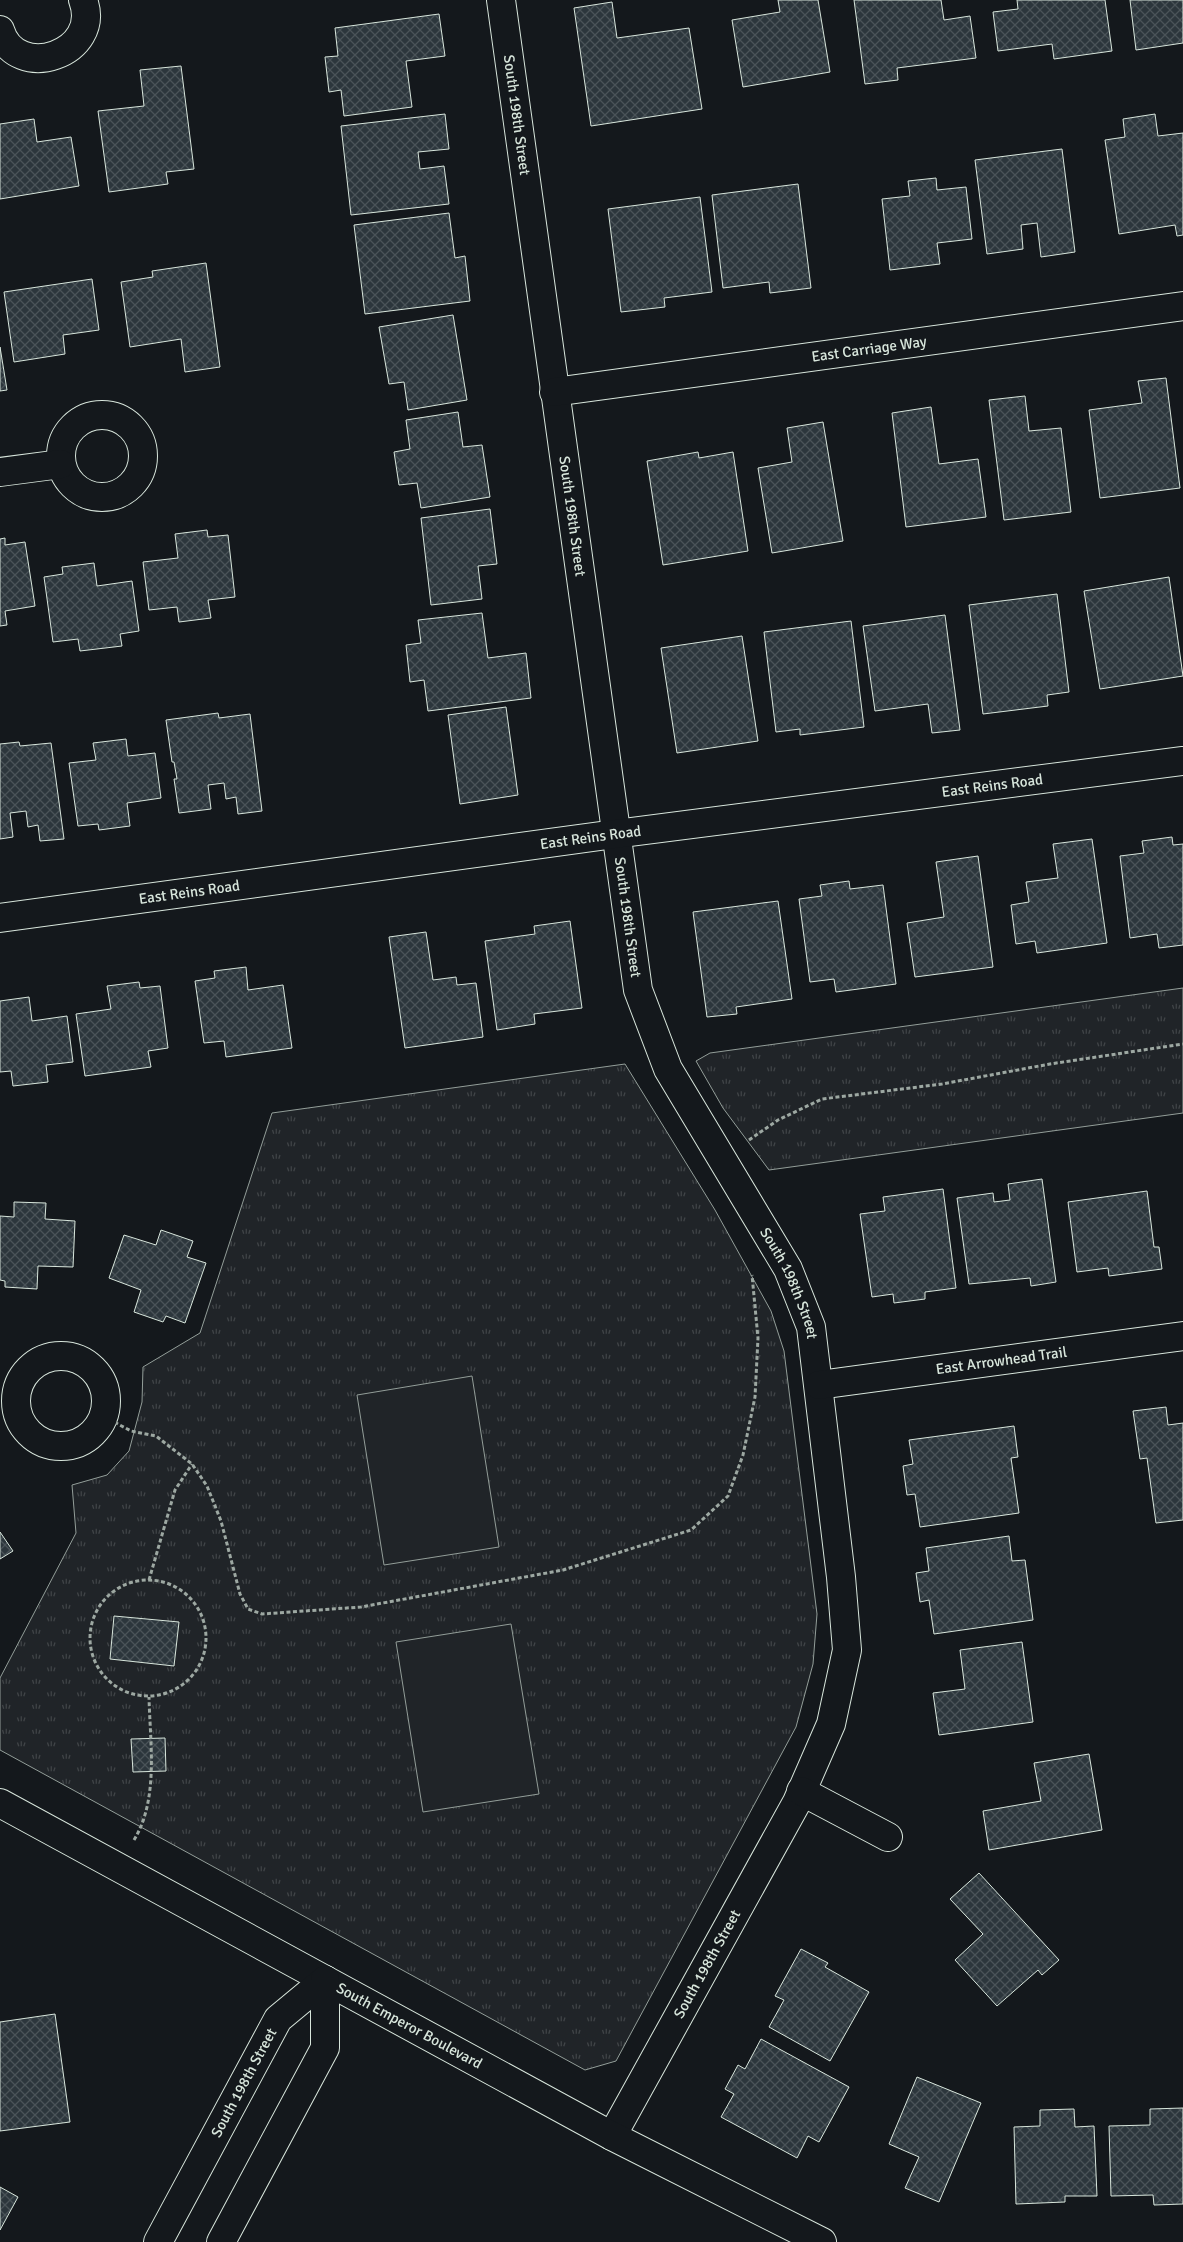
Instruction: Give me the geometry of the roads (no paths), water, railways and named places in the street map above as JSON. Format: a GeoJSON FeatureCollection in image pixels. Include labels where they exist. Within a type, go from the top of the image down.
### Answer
{"type":"FeatureCollection","features":[{"type":"Feature","properties":{"kind":"street"},"geometry":{"type":"LineString","coordinates":[[0,30],[13,49],[29,57],[41,59],[59,55],[74,44],[82,31],[86,17],[83,0]]}},
{"type":"Feature","properties":{"kind":"street","name":"South 198th Street"},"geometry":{"type":"LineString","coordinates":[[501,0],[614,834],[638,990],[668,1069],[788,1269],[811,1327],[842,1577],[847,1650],[831,1724],[801,1790],[612,2136]]}},
{"type":"Feature","properties":{"kind":"street","name":"East Carriage Way"},"geometry":{"type":"LineString","coordinates":[[554,392],[1183,306]]}},
{"type":"Feature","properties":{"kind":"street"},"geometry":{"type":"LineString","coordinates":[[0,472],[61,464]]}},
{"type":"Feature","properties":{"kind":"street","name":"East Reins Road"},"geometry":{"type":"LineString","coordinates":[[0,918],[614,834],[1183,761]]}},
{"type":"Feature","properties":{"kind":"street","name":"East Arrowhead Trail"},"geometry":{"type":"LineString","coordinates":[[819,1385],[1183,1336]]}},
{"type":"Feature","properties":{"kind":"street"},"geometry":{"type":"LineString","coordinates":[[64,1356],[77,1359],[89,1366],[98,1376],[104,1389],[106,1402],[103,1416],[96,1428],[86,1438],[72,1444],[58,1446],[44,1443],[32,1435],[22,1424],[8,1396],[32,1367],[50,1357],[64,1356]]}},
{"type":"Feature","properties":{"kind":"street"},"geometry":{"type":"LineString","coordinates":[[801,1790],[888,1837]]}},
{"type":"Feature","properties":{"kind":"street","name":"South Emperor Boulevard"},"geometry":{"type":"LineString","coordinates":[[0,1803],[612,2136],[822,2242]]}},
{"type":"Feature","properties":{"kind":"street"},"geometry":{"type":"LineString","coordinates":[[222,2242],[326,2048],[324,1980]]}},
{"type":"Feature","properties":{"kind":"street","name":"South 198th Street"},"geometry":{"type":"LineString","coordinates":[[158,2242],[278,2019],[324,1980]]}}]}
